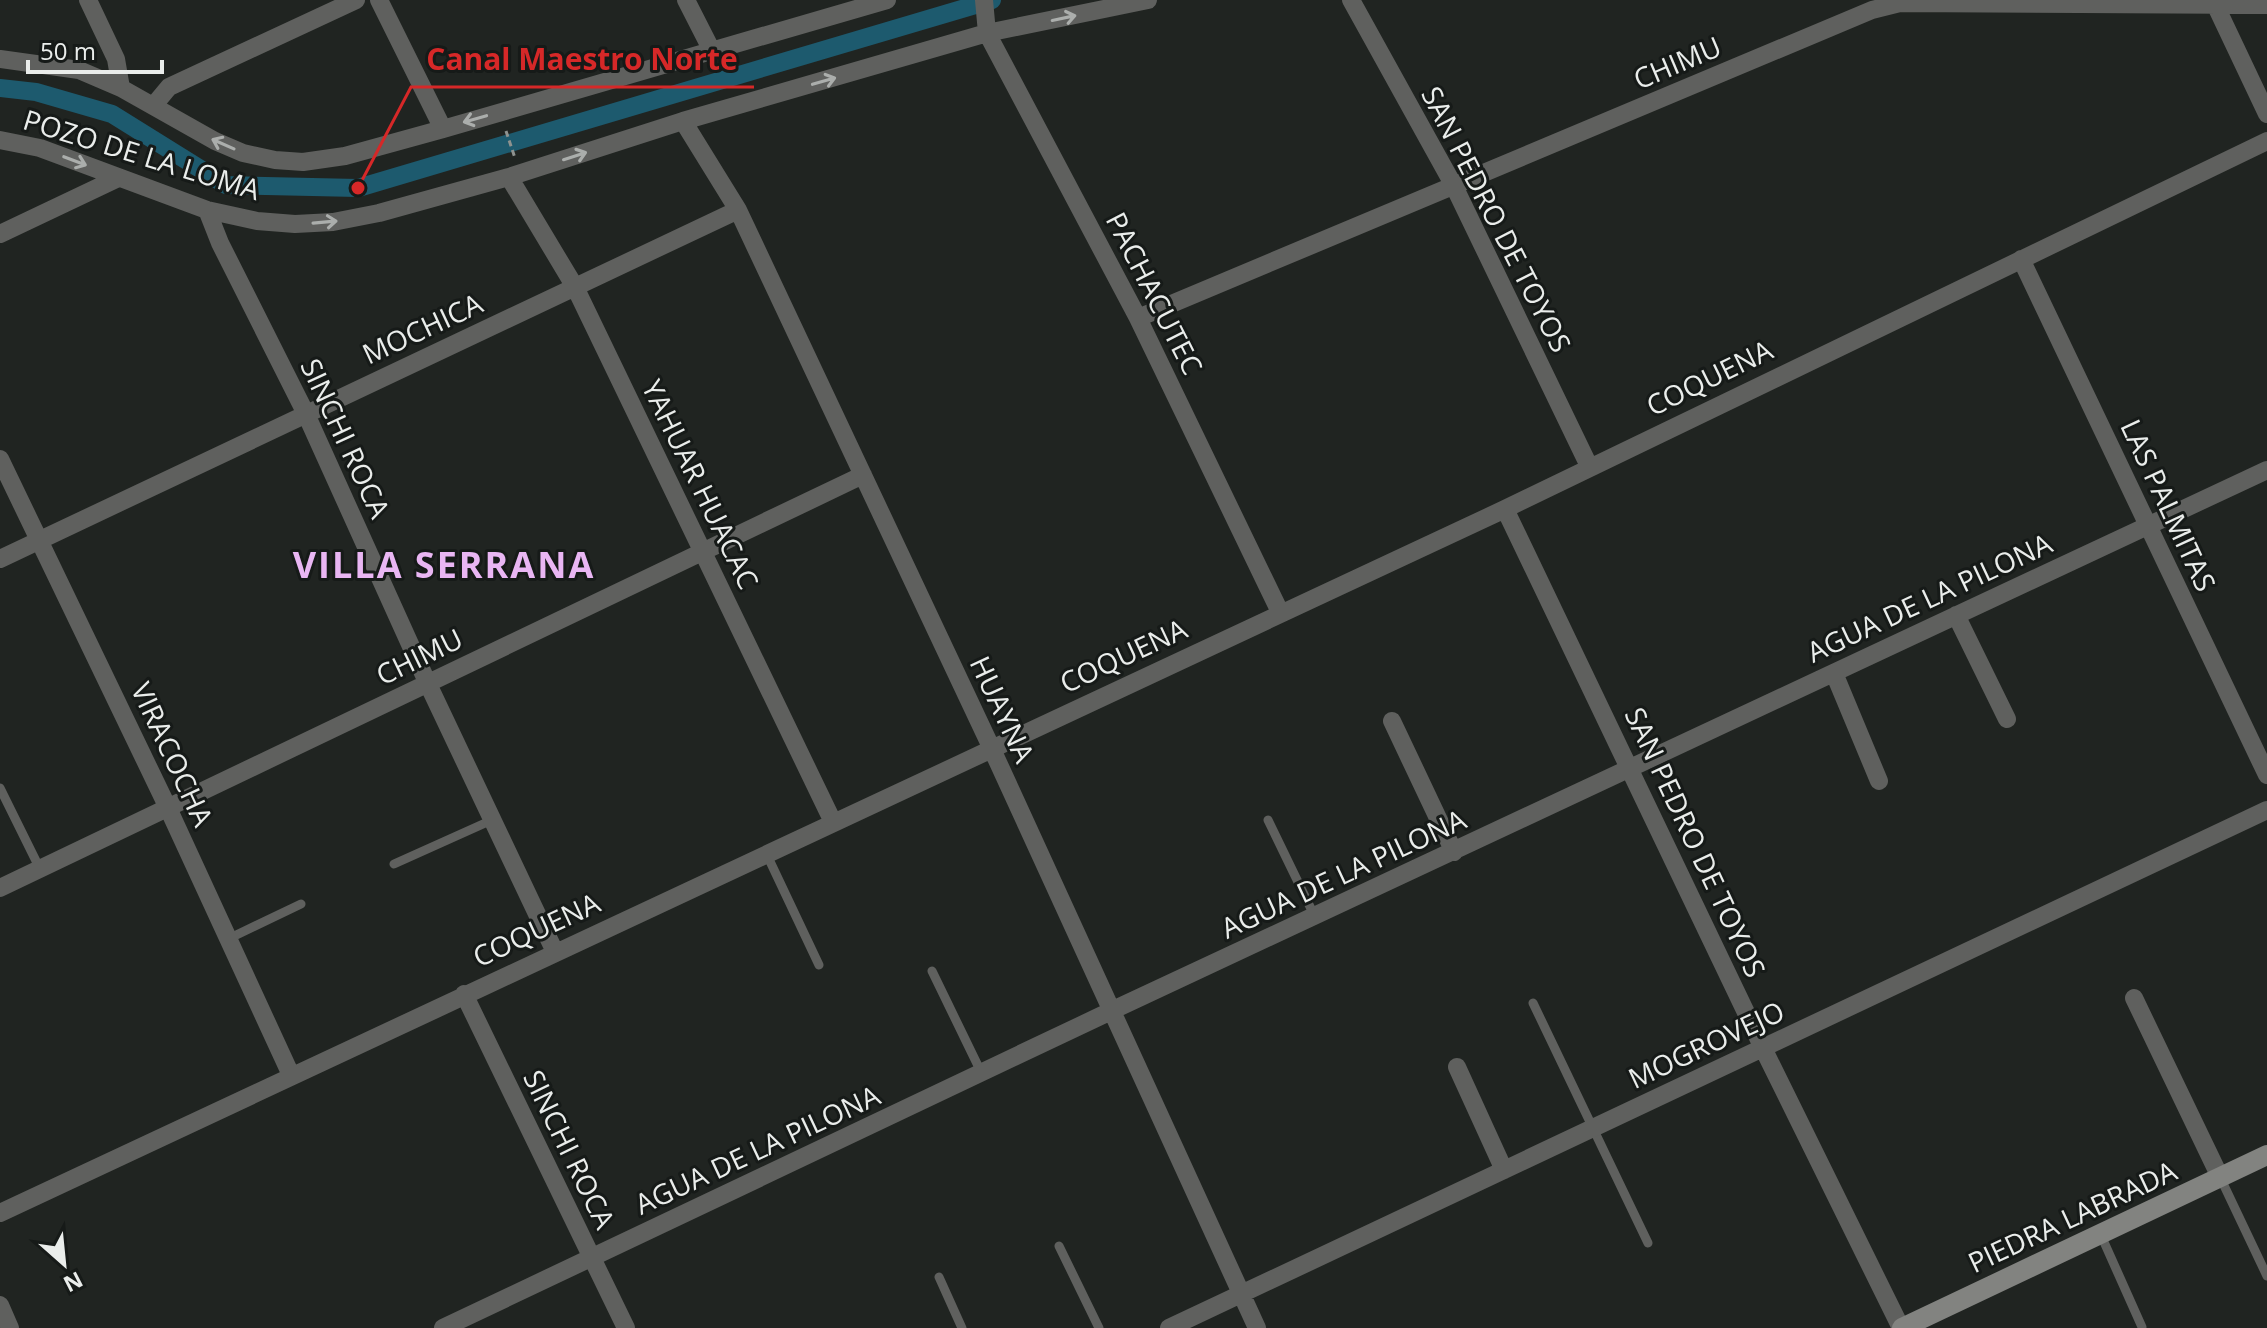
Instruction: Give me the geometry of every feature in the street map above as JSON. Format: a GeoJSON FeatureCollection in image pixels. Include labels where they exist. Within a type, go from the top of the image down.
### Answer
{"type":"FeatureCollection","features":[{"type":"Feature","properties":{"kind":"main road","name":"PIEDRA LABRADA"},"geometry":{"type":"LineString","coordinates":[[1902,1328],[2267,1155]]}},
{"type":"Feature","properties":{"kind":"street"},"geometry":{"type":"LineString","coordinates":[[88,0],[116,59],[121,88]]}},
{"type":"Feature","properties":{"kind":"street"},"geometry":{"type":"LineString","coordinates":[[154,105],[169,87],[356,0]]}},
{"type":"Feature","properties":{"kind":"street"},"geometry":{"type":"LineString","coordinates":[[379,0],[443,129]]}},
{"type":"Feature","properties":{"kind":"street"},"geometry":{"type":"LineString","coordinates":[[686,0],[711,49]]}},
{"type":"Feature","properties":{"kind":"street","name":"POZO DE LA LOMA"},"geometry":{"type":"LineString","coordinates":[[0,59],[79,70],[121,88],[215,141],[243,153],[303,162],[345,156],[443,129],[887,0]]}},
{"type":"Feature","properties":{"kind":"street","name":"PACHACUTEC"},"geometry":{"type":"LineString","coordinates":[[984,0],[987,33],[1138,318],[1280,612]]}},
{"type":"Feature","properties":{"kind":"street","name":"POZO DE LA LOMA"},"geometry":{"type":"LineString","coordinates":[[0,140],[40,148],[207,210],[257,221],[295,224],[333,222],[379,213],[512,170],[987,33],[1148,0]]}},
{"type":"Feature","properties":{"kind":"street","name":"SAN PEDRO DE TOYOS"},"geometry":{"type":"LineString","coordinates":[[1351,0],[1454,186],[1589,466]]}},
{"type":"Feature","properties":{"kind":"street"},"geometry":{"type":"LineString","coordinates":[[2214,2],[2267,114]]}},
{"type":"Feature","properties":{"kind":"street","name":"CHIMU"},"geometry":{"type":"LineString","coordinates":[[1138,318],[1872,10],[1900,3],[2214,2],[2267,5]]}},
{"type":"Feature","properties":{"kind":"street","name":"HUAYNA"},"geometry":{"type":"LineString","coordinates":[[683,121],[738,210],[991,747],[1257,1328]]}},
{"type":"Feature","properties":{"kind":"street","name":"COQUENA"},"geometry":{"type":"LineString","coordinates":[[0,1213],[1505,509],[2267,141]]}},
{"type":"Feature","properties":{"kind":"street","name":"YAHUAR HUACAC"},"geometry":{"type":"LineString","coordinates":[[512,170],[575,287],[833,822]]}},
{"type":"Feature","properties":{"kind":"street"},"geometry":{"type":"LineString","coordinates":[[0,234],[118,178]]}},
{"type":"Feature","properties":{"kind":"street","name":"SINCHI ROCA"},"geometry":{"type":"LineString","coordinates":[[207,210],[220,243],[306,414],[428,684],[555,952]]}},
{"type":"Feature","properties":{"kind":"street","name":"MOCHICA"},"geometry":{"type":"LineString","coordinates":[[0,559],[738,210]]}},
{"type":"Feature","properties":{"kind":"street","name":"LAS PALMITAS"},"geometry":{"type":"LineString","coordinates":[[2021,259],[2267,775]]}},
{"type":"Feature","properties":{"kind":"street","name":"VIRACOCHA"},"geometry":{"type":"LineString","coordinates":[[0,459],[168,808],[291,1075]]}},
{"type":"Feature","properties":{"kind":"street","name":"AGUA DE LA PILONA"},"geometry":{"type":"LineString","coordinates":[[443,1328],[1111,1011],[2267,470]]}},
{"type":"Feature","properties":{"kind":"street","name":"CHIMU"},"geometry":{"type":"LineString","coordinates":[[0,888],[863,475]]}},
{"type":"Feature","properties":{"kind":"street","name":"SAN PEDRO DE TOYOS"},"geometry":{"type":"LineString","coordinates":[[1505,509],[1763,1048],[1902,1328]]}},
{"type":"Feature","properties":{"kind":"street"},"geometry":{"type":"LineString","coordinates":[[1956,615],[2007,719]]}},
{"type":"Feature","properties":{"kind":"street"},"geometry":{"type":"LineString","coordinates":[[1834,673],[1879,781]]}},
{"type":"Feature","properties":{"kind":"street"},"geometry":{"type":"LineString","coordinates":[[1392,721],[1454,852]]}},
{"type":"Feature","properties":{"kind":"street","name":"MOGROVEJO"},"geometry":{"type":"LineString","coordinates":[[1169,1328],[2267,810]]}},
{"type":"Feature","properties":{"kind":"street","name":"SINCHI ROCA"},"geometry":{"type":"LineString","coordinates":[[464,994],[626,1328]]}},
{"type":"Feature","properties":{"kind":"street"},"geometry":{"type":"LineString","coordinates":[[2134,998],[2220,1177]]}},
{"type":"Feature","properties":{"kind":"street"},"geometry":{"type":"LineString","coordinates":[[1457,1067],[1504,1170]]}},
{"type":"Feature","properties":{"kind":"street"},"geometry":{"type":"LineString","coordinates":[[0,1305],[10,1328]]}},
{"type":"Feature","properties":{"kind":"lane"},"geometry":{"type":"LineString","coordinates":[[0,788],[40,869]]}},
{"type":"Feature","properties":{"kind":"lane"},"geometry":{"type":"LineString","coordinates":[[394,864],[492,820]]}},
{"type":"Feature","properties":{"kind":"lane"},"geometry":{"type":"LineString","coordinates":[[1268,820],[1315,917]]}},
{"type":"Feature","properties":{"kind":"lane"},"geometry":{"type":"LineString","coordinates":[[766,853],[819,965]]}},
{"type":"Feature","properties":{"kind":"lane"},"geometry":{"type":"LineString","coordinates":[[228,939],[301,904]]}},
{"type":"Feature","properties":{"kind":"lane"},"geometry":{"type":"LineString","coordinates":[[932,971],[982,1074]]}},
{"type":"Feature","properties":{"kind":"lane"},"geometry":{"type":"LineString","coordinates":[[1533,1003],[1648,1243]]}},
{"type":"Feature","properties":{"kind":"lane"},"geometry":{"type":"LineString","coordinates":[[2220,1177],[2267,1276]]}},
{"type":"Feature","properties":{"kind":"lane"},"geometry":{"type":"LineString","coordinates":[[2100,1233],[2142,1327]]}},
{"type":"Feature","properties":{"kind":"lane"},"geometry":{"type":"LineString","coordinates":[[1059,1246],[1099,1328]]}},
{"type":"Feature","properties":{"kind":"lane"},"geometry":{"type":"LineString","coordinates":[[939,1277],[962,1328]]}},
{"type":"Feature","properties":{"kind":"path"},"geometry":{"type":"LineString","coordinates":[[505,126],[512,170]]}},
{"type":"Feature","properties":{"kind":"waterway"},"geometry":{"type":"LineString","coordinates":[[0,88],[36,92],[112,114],[226,185],[358,188],[992,0]]}},
{"type":"Feature","properties":{"kind":"place","name":"Canal Maestro Norte"},"geometry":{"type":"Point","coordinates":[358,188]}},
{"type":"Feature","properties":{"kind":"district","name":"VILLA SERRANA"},"geometry":{"type":"Point","coordinates":[444,564]}}]}
